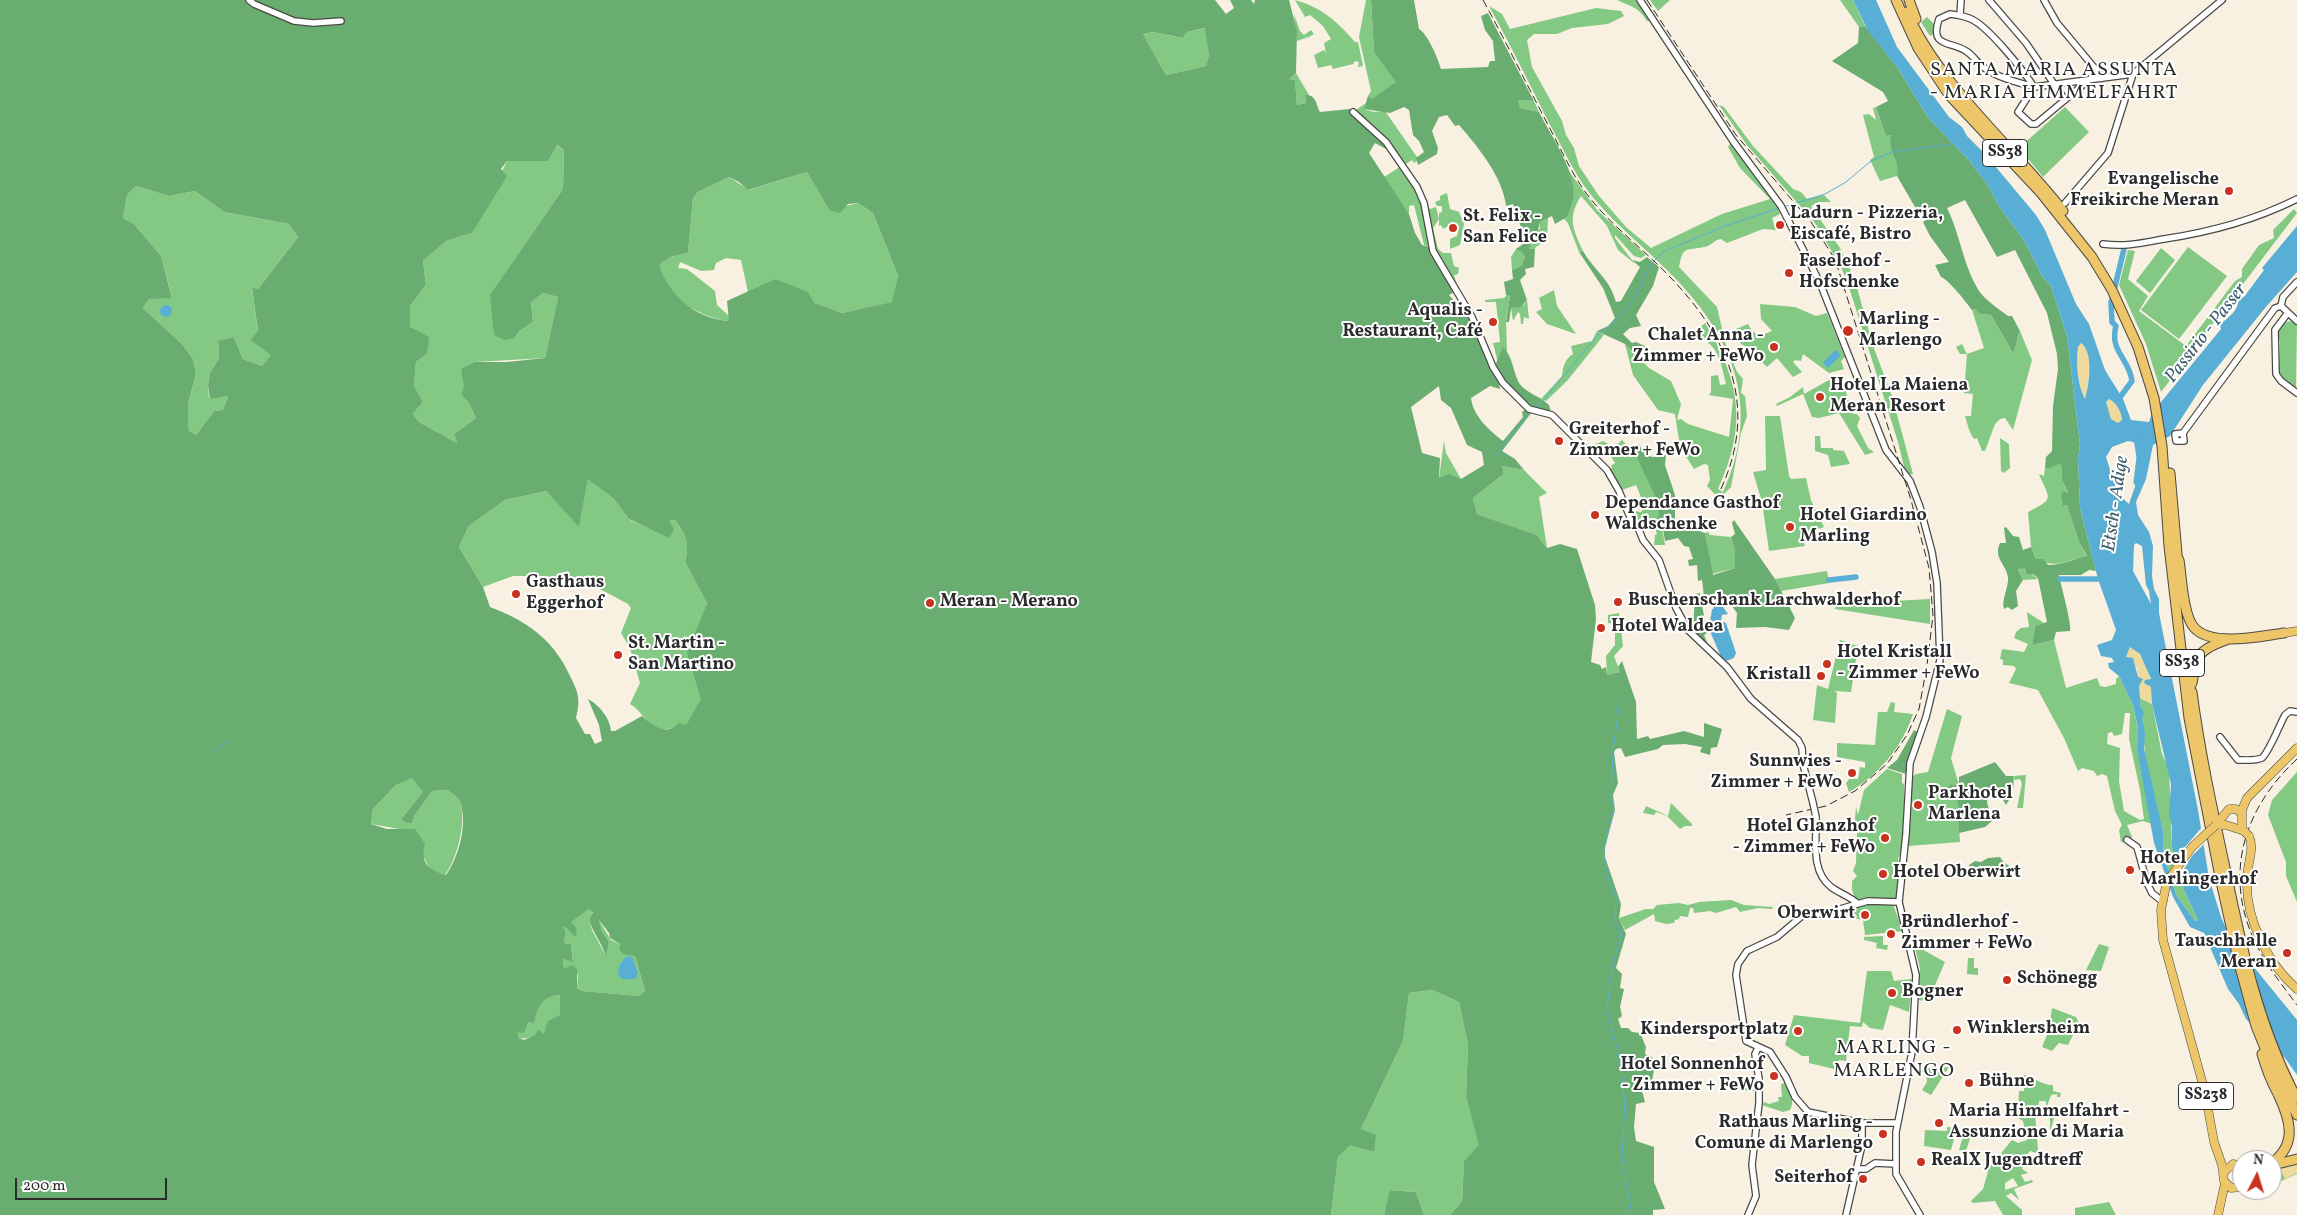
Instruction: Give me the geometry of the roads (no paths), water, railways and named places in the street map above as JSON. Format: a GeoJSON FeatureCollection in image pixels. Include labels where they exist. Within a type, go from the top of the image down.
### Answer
{"type":"FeatureCollection","features":[{"type":"Feature","properties":{"kind":"highway"},"geometry":{"type":"LineString","coordinates":[[1889,0],[1909,39],[1918,48]]}},
{"type":"Feature","properties":{"kind":"highway","name":"SS38"},"geometry":{"type":"LineString","coordinates":[[1896,0],[1918,48],[1949,95],[2036,187],[2094,255],[2138,347],[2154,398],[2165,445],[2169,546],[2189,718],[2220,877],[2239,963],[2256,1026],[2273,1068],[2297,1115]]}},
{"type":"Feature","properties":{"kind":"highway","name":"SS38"},"geometry":{"type":"LineString","coordinates":[[1902,0],[1922,39],[1955,86],[2046,190],[2094,255],[2117,288],[2134,324],[2159,396],[2191,685],[2200,747],[2231,898],[2261,1015],[2280,1064],[2297,1099]]}},
{"type":"Feature","properties":{"kind":"highway"},"geometry":{"type":"LineString","coordinates":[[1909,0],[1922,39]]}},
{"type":"Feature","properties":{"kind":"highway"},"geometry":{"type":"LineString","coordinates":[[2175,540],[2190,622],[2202,634],[2212,638],[2229,639],[2284,633]]}},
{"type":"Feature","properties":{"kind":"highway"},"geometry":{"type":"LineString","coordinates":[[2191,685],[2194,679],[2194,666],[2200,655],[2211,646],[2229,639]]}},
{"type":"Feature","properties":{"kind":"highway"},"geometry":{"type":"LineString","coordinates":[[2256,1026],[2268,1075],[2290,1117],[2294,1130],[2293,1140],[2288,1150],[2282,1156]]}},
{"type":"Feature","properties":{"kind":"highway"},"geometry":{"type":"LineString","coordinates":[[2282,1163],[2297,1159]]}},
{"type":"Feature","properties":{"kind":"main road"},"geometry":{"type":"LineString","coordinates":[[2284,633],[2297,631]]}},
{"type":"Feature","properties":{"kind":"main road"},"geometry":{"type":"LineString","coordinates":[[2242,826],[2221,823],[2227,810],[2247,798],[2297,748]]}},
{"type":"Feature","properties":{"kind":"main road"},"geometry":{"type":"LineString","coordinates":[[2242,826],[2247,798]]}},
{"type":"Feature","properties":{"kind":"main road"},"geometry":{"type":"LineString","coordinates":[[2233,808],[2251,846],[2247,889],[2257,932],[2270,956],[2297,989]]}},
{"type":"Feature","properties":{"kind":"main road","name":"SS238"},"geometry":{"type":"LineString","coordinates":[[2218,1215],[2224,1183],[2224,1172],[2214,1142],[2193,1047],[2163,940],[2160,919],[2166,889],[2172,875],[2192,846],[2221,823]]}},
{"type":"Feature","properties":{"kind":"main road"},"geometry":{"type":"LineString","coordinates":[[2219,1154],[2232,1163]]}},
{"type":"Feature","properties":{"kind":"main road"},"geometry":{"type":"LineString","coordinates":[[2224,1172],[2232,1165]]}},
{"type":"Feature","properties":{"kind":"main road"},"geometry":{"type":"LineString","coordinates":[[2224,1183],[2232,1186]]}},
{"type":"Feature","properties":{"kind":"main road"},"geometry":{"type":"LineString","coordinates":[[2220,1203],[2232,1193]]}},
{"type":"Feature","properties":{"kind":"street"},"geometry":{"type":"LineString","coordinates":[[249,0],[254,4],[294,21],[313,23],[341,21]]}},
{"type":"Feature","properties":{"kind":"street"},"geometry":{"type":"LineString","coordinates":[[1640,0],[1733,141],[1782,208],[1820,284],[1886,450],[1910,480],[1920,507],[1936,576],[1940,660],[1926,717],[1910,763],[1906,834],[1899,902],[1916,974],[1912,1052],[1897,1123],[1896,1164],[1900,1183],[1920,1215]]}},
{"type":"Feature","properties":{"kind":"street"},"geometry":{"type":"LineString","coordinates":[[1960,0],[1960,15]]}},
{"type":"Feature","properties":{"kind":"street"},"geometry":{"type":"LineString","coordinates":[[1990,0],[2026,43],[2066,100]]}},
{"type":"Feature","properties":{"kind":"street"},"geometry":{"type":"LineString","coordinates":[[2044,0],[2057,23],[2102,78]]}},
{"type":"Feature","properties":{"kind":"street"},"geometry":{"type":"LineString","coordinates":[[2034,87],[2020,66],[1981,26],[1960,15],[1950,14],[1939,19],[1936,28],[1938,37],[1944,45],[1966,50],[1983,67],[2005,79],[2034,87],[2133,74],[2222,0]]}},
{"type":"Feature","properties":{"kind":"street"},"geometry":{"type":"LineString","coordinates":[[2065,203],[2108,152],[2133,74]]}},
{"type":"Feature","properties":{"kind":"street"},"geometry":{"type":"LineString","coordinates":[[2034,87],[2018,112],[2031,124],[2036,124],[2090,79]]}},
{"type":"Feature","properties":{"kind":"street"},"geometry":{"type":"LineString","coordinates":[[1353,112],[1386,142],[1417,187],[1424,203],[1433,251],[1472,317],[1493,367],[1503,383],[1530,409],[1552,415],[1607,471],[1619,492],[1632,522],[1637,525],[1643,540],[1659,560],[1676,608],[1688,630],[1727,667],[1751,699],[1786,727],[1800,744],[1802,764],[1816,817],[1816,862],[1819,874],[1830,886],[1857,903]]}},
{"type":"Feature","properties":{"kind":"street"},"geometry":{"type":"LineString","coordinates":[[2103,244],[2132,246],[2226,227],[2264,214],[2297,199]]}},
{"type":"Feature","properties":{"kind":"street"},"geometry":{"type":"LineString","coordinates":[[2297,282],[2282,300],[2281,306],[2287,314],[2297,321]]}},
{"type":"Feature","properties":{"kind":"street"},"geometry":{"type":"LineString","coordinates":[[2183,433],[2275,308],[2281,306]]}},
{"type":"Feature","properties":{"kind":"street"},"geometry":{"type":"LineString","coordinates":[[2287,314],[2275,335],[2277,343],[2276,374],[2281,381],[2297,393]]}},
{"type":"Feature","properties":{"kind":"street"},"geometry":{"type":"LineString","coordinates":[[2220,738],[2238,760],[2262,758],[2285,715],[2290,711],[2297,712]]}},
{"type":"Feature","properties":{"kind":"street"},"geometry":{"type":"LineString","coordinates":[[2127,840],[2137,847],[2147,883],[2152,893],[2163,902]]}},
{"type":"Feature","properties":{"kind":"street"},"geometry":{"type":"LineString","coordinates":[[1897,1123],[1862,1123],[1808,1112],[1795,1097],[1786,1077],[1770,1052],[1758,1048],[1745,1039],[1736,975],[1747,951],[1777,937],[1802,916],[1826,913],[1857,903],[1899,902]]}},
{"type":"Feature","properties":{"kind":"street"},"geometry":{"type":"LineString","coordinates":[[1748,1215],[1756,1196],[1752,1164],[1759,1103],[1755,1054],[1758,1048]]}},
{"type":"Feature","properties":{"kind":"street"},"geometry":{"type":"LineString","coordinates":[[1846,1215],[1862,1145],[1862,1123]]}},
{"type":"Feature","properties":{"kind":"street"},"geometry":{"type":"LineString","coordinates":[[1856,1169],[1866,1169],[1875,1163],[1896,1164]]}},
{"type":"Feature","properties":{"kind":"water"},"geometry":{"type":"Polygon","coordinates":[[[1853,0],[1876,0],[1897,47],[1949,117],[1962,127],[1967,136],[1985,154],[2036,215],[2045,230],[2076,304],[2089,324],[2105,370],[2123,399],[2131,420],[2149,422],[2152,413],[2221,329],[2220,325],[2234,312],[2239,298],[2244,297],[2264,270],[2262,268],[2297,226],[2297,272],[2265,308],[2203,385],[2170,436],[2153,445],[2146,479],[2136,502],[2138,515],[2149,532],[2153,546],[2152,576],[2154,589],[2159,599],[2159,613],[2198,810],[2209,878],[2221,917],[2231,939],[2297,1020],[2297,1075],[2285,1058],[2246,1019],[2239,1004],[2228,989],[2204,933],[2190,927],[2173,897],[2154,843],[2137,749],[2138,728],[2133,705],[2119,676],[2109,668],[2108,663],[2114,662],[2112,658],[2101,656],[2097,645],[2112,640],[2116,630],[2098,579],[2080,508],[2078,458],[2080,445],[2067,336],[2051,286],[2042,276],[2025,242],[1999,206],[1987,184],[1969,160],[1929,119],[1897,67],[1868,31],[1853,0]],[[2081,343],[2078,347],[2078,373],[2080,387],[2085,399],[2089,378],[2089,361],[2085,347],[2081,343]],[[2109,399],[2106,402],[2111,419],[2118,423],[2122,420],[2118,408],[2109,399]],[[2128,441],[2112,447],[2106,457],[2118,494],[2129,504],[2139,475],[2143,452],[2137,443],[2128,441]],[[2136,543],[2134,545],[2133,571],[2151,604],[2146,585],[2142,546],[2136,543]],[[2130,647],[2126,657],[2133,658],[2138,677],[2143,679],[2139,686],[2141,709],[2144,712],[2142,719],[2145,733],[2144,749],[2163,831],[2163,851],[2176,895],[2195,921],[2198,920],[2184,890],[2172,847],[2172,827],[2169,813],[2171,784],[2152,704],[2151,687],[2144,683],[2145,680],[2151,679],[2140,654],[2130,647]]]}},
{"type":"Feature","properties":{"kind":"water"},"geometry":{"type":"Polygon","coordinates":[[[166,305],[172,311],[166,317],[160,311],[166,305]]]}},
{"type":"Feature","properties":{"kind":"water"},"geometry":{"type":"Polygon","coordinates":[[[1835,350],[1841,355],[1828,368],[1823,363],[1835,350]]]}},
{"type":"Feature","properties":{"kind":"water"},"geometry":{"type":"Polygon","coordinates":[[[1719,607],[1723,607],[1728,614],[1722,615],[1721,621],[1726,623],[1736,653],[1734,658],[1726,661],[1722,659],[1709,629],[1712,609],[1719,610],[1719,607]]]}},
{"type":"Feature","properties":{"kind":"water"},"geometry":{"type":"Polygon","coordinates":[[[627,956],[632,957],[638,973],[636,979],[622,979],[618,974],[620,964],[627,956]]]}},
{"type":"Feature","properties":{"kind":"waterway"},"geometry":{"type":"LineString","coordinates":[[1783,207],[1825,194],[1846,182],[1871,161],[1892,152],[1951,144]]}},
{"type":"Feature","properties":{"kind":"waterway"},"geometry":{"type":"LineString","coordinates":[[1534,408],[1541,403],[1598,335],[1618,319],[1636,296],[1650,265],[1663,252],[1725,226],[1779,208]]}},
{"type":"Feature","properties":{"kind":"waterway"},"geometry":{"type":"LineString","coordinates":[[2118,400],[2132,381],[2127,366],[2117,348],[2115,342],[2116,326],[2112,322],[2111,303],[2124,249]]}},
{"type":"Feature","properties":{"kind":"waterway"},"geometry":{"type":"LineString","coordinates":[[1496,455],[1532,411]]}},
{"type":"Feature","properties":{"kind":"waterway","name":"Etsch - Adige"},"geometry":{"type":"LineString","coordinates":[[2138,438],[2141,457],[2138,482]]}},
{"type":"Feature","properties":{"kind":"waterway"},"geometry":{"type":"LineString","coordinates":[[1829,580],[1856,577]]}},
{"type":"Feature","properties":{"kind":"waterway"},"geometry":{"type":"LineString","coordinates":[[2060,579],[2098,579]]}},
{"type":"Feature","properties":{"kind":"waterway"},"geometry":{"type":"LineString","coordinates":[[1716,609],[1719,598]]}},
{"type":"Feature","properties":{"kind":"waterway"},"geometry":{"type":"LineString","coordinates":[[1620,700],[1613,751],[1611,798],[1614,807],[1603,855],[1609,881],[1616,897],[1615,922],[1621,934],[1612,968],[1607,1007],[1620,1061],[1625,1102],[1622,1159],[1632,1215]]}},
{"type":"Feature","properties":{"kind":"waterway"},"geometry":{"type":"LineString","coordinates":[[214,752],[226,742]]}},
{"type":"Feature","properties":{"kind":"railway"},"geometry":{"type":"LineString","coordinates":[[1483,0],[1580,185],[1611,221],[1680,287],[1717,339],[1729,367],[1736,396],[1738,426],[1732,458],[1720,491]]}},
{"type":"Feature","properties":{"kind":"railway"},"geometry":{"type":"LineString","coordinates":[[1647,0],[1736,135],[1811,222],[1835,259],[1911,500],[1929,568],[1933,615],[1927,665],[1919,709],[1907,735],[1887,764],[1855,791],[1826,806],[1786,815]]}},
{"type":"Feature","properties":{"kind":"railway"},"geometry":{"type":"LineString","coordinates":[[2297,759],[2279,778],[2264,799],[2252,821],[2244,843],[2240,867],[2245,917],[2255,942],[2269,967],[2297,1005]]}},
{"type":"Feature","properties":{"kind":"place","name":"Evangelische Freikirche Meran"},"geometry":{"type":"Point","coordinates":[2229,191]}},
{"type":"Feature","properties":{"kind":"place","name":"Ladurn - Pizzeria, Eiscafé, Bistro"},"geometry":{"type":"Point","coordinates":[1780,225]}},
{"type":"Feature","properties":{"kind":"place","name":"St. Felix - San Felice"},"geometry":{"type":"Point","coordinates":[1453,228]}},
{"type":"Feature","properties":{"kind":"place","name":"Faselehof - Hofschenke"},"geometry":{"type":"Point","coordinates":[1789,273]}},
{"type":"Feature","properties":{"kind":"place","name":"Aqualis - Restaurant, Café"},"geometry":{"type":"Point","coordinates":[1493,322]}},
{"type":"Feature","properties":{"kind":"place","name":"Marling - Marlengo"},"geometry":{"type":"Point","coordinates":[1848,331]}},
{"type":"Feature","properties":{"kind":"place","name":"Chalet Anna - Zimmer + FeWo"},"geometry":{"type":"Point","coordinates":[1774,347]}},
{"type":"Feature","properties":{"kind":"place","name":"Hotel La Maiena Meran Resort"},"geometry":{"type":"Point","coordinates":[1820,397]}},
{"type":"Feature","properties":{"kind":"place","name":"Greiterhof - Zimmer + FeWo"},"geometry":{"type":"Point","coordinates":[1559,441]}},
{"type":"Feature","properties":{"kind":"place","name":"Dependance Gasthof Waldschenke"},"geometry":{"type":"Point","coordinates":[1595,515]}},
{"type":"Feature","properties":{"kind":"place","name":"Hotel Giardino Marling"},"geometry":{"type":"Point","coordinates":[1790,527]}},
{"type":"Feature","properties":{"kind":"place","name":"Gasthaus Eggerhof"},"geometry":{"type":"Point","coordinates":[516,594]}},
{"type":"Feature","properties":{"kind":"place","name":"Buschenschank Larchwalderhof"},"geometry":{"type":"Point","coordinates":[1618,602]}},
{"type":"Feature","properties":{"kind":"place","name":"Meran - Merano"},"geometry":{"type":"Point","coordinates":[930,603]}},
{"type":"Feature","properties":{"kind":"place","name":"Hotel Waldea"},"geometry":{"type":"Point","coordinates":[1601,628]}},
{"type":"Feature","properties":{"kind":"place","name":"St. Martin - San Martino"},"geometry":{"type":"Point","coordinates":[618,655]}},
{"type":"Feature","properties":{"kind":"place","name":"Hotel Kristall - Zimmer + FeWo"},"geometry":{"type":"Point","coordinates":[1827,664]}},
{"type":"Feature","properties":{"kind":"place","name":"Kristall"},"geometry":{"type":"Point","coordinates":[1821,676]}},
{"type":"Feature","properties":{"kind":"place","name":"Sunnwies - Zimmer + FeWo"},"geometry":{"type":"Point","coordinates":[1852,773]}},
{"type":"Feature","properties":{"kind":"place","name":"Parkhotel Marlena"},"geometry":{"type":"Point","coordinates":[1918,805]}},
{"type":"Feature","properties":{"kind":"place","name":"Hotel Glanzhof - Zimmer + FeWo"},"geometry":{"type":"Point","coordinates":[1885,838]}},
{"type":"Feature","properties":{"kind":"place","name":"Hotel Marlingerhof"},"geometry":{"type":"Point","coordinates":[2130,870]}},
{"type":"Feature","properties":{"kind":"place","name":"Hotel Oberwirt"},"geometry":{"type":"Point","coordinates":[1883,874]}},
{"type":"Feature","properties":{"kind":"place","name":"Oberwirt"},"geometry":{"type":"Point","coordinates":[1865,915]}},
{"type":"Feature","properties":{"kind":"place","name":"Bründlerhof - Zimmer + FeWo"},"geometry":{"type":"Point","coordinates":[1891,934]}},
{"type":"Feature","properties":{"kind":"place","name":"Tauschhalle Meran"},"geometry":{"type":"Point","coordinates":[2287,953]}},
{"type":"Feature","properties":{"kind":"place","name":"Schönegg"},"geometry":{"type":"Point","coordinates":[2007,980]}},
{"type":"Feature","properties":{"kind":"place","name":"Bogner"},"geometry":{"type":"Point","coordinates":[1892,993]}},
{"type":"Feature","properties":{"kind":"place","name":"Winklersheim"},"geometry":{"type":"Point","coordinates":[1957,1030]}},
{"type":"Feature","properties":{"kind":"place","name":"Kindersportplatz"},"geometry":{"type":"Point","coordinates":[1798,1031]}},
{"type":"Feature","properties":{"kind":"place","name":"Hotel Sonnenhof - Zimmer + FeWo"},"geometry":{"type":"Point","coordinates":[1774,1076]}},
{"type":"Feature","properties":{"kind":"place","name":"Bühne"},"geometry":{"type":"Point","coordinates":[1969,1083]}},
{"type":"Feature","properties":{"kind":"place","name":"Maria Himmelfahrt - Assunzione di Maria"},"geometry":{"type":"Point","coordinates":[1939,1123]}},
{"type":"Feature","properties":{"kind":"place","name":"Rathaus Marling - Comune di Marlengo"},"geometry":{"type":"Point","coordinates":[1883,1134]}},
{"type":"Feature","properties":{"kind":"place","name":"RealX Jugendtreff"},"geometry":{"type":"Point","coordinates":[1921,1162]}},
{"type":"Feature","properties":{"kind":"place","name":"Seiterhof"},"geometry":{"type":"Point","coordinates":[1863,1179]}},
{"type":"Feature","properties":{"kind":"district","name":"SANTA MARIA ASSUNTA - MARIA HIMMELFAHRT"},"geometry":{"type":"Point","coordinates":[2054,82]}},
{"type":"Feature","properties":{"kind":"district","name":"MARLING - MARLENGO"},"geometry":{"type":"Point","coordinates":[1894,1060]}},
{"type":"Feature","properties":{"kind":"water label","name":"Passirio - Passer"},"geometry":{"type":"Point","coordinates":[2207,334]}}]}
